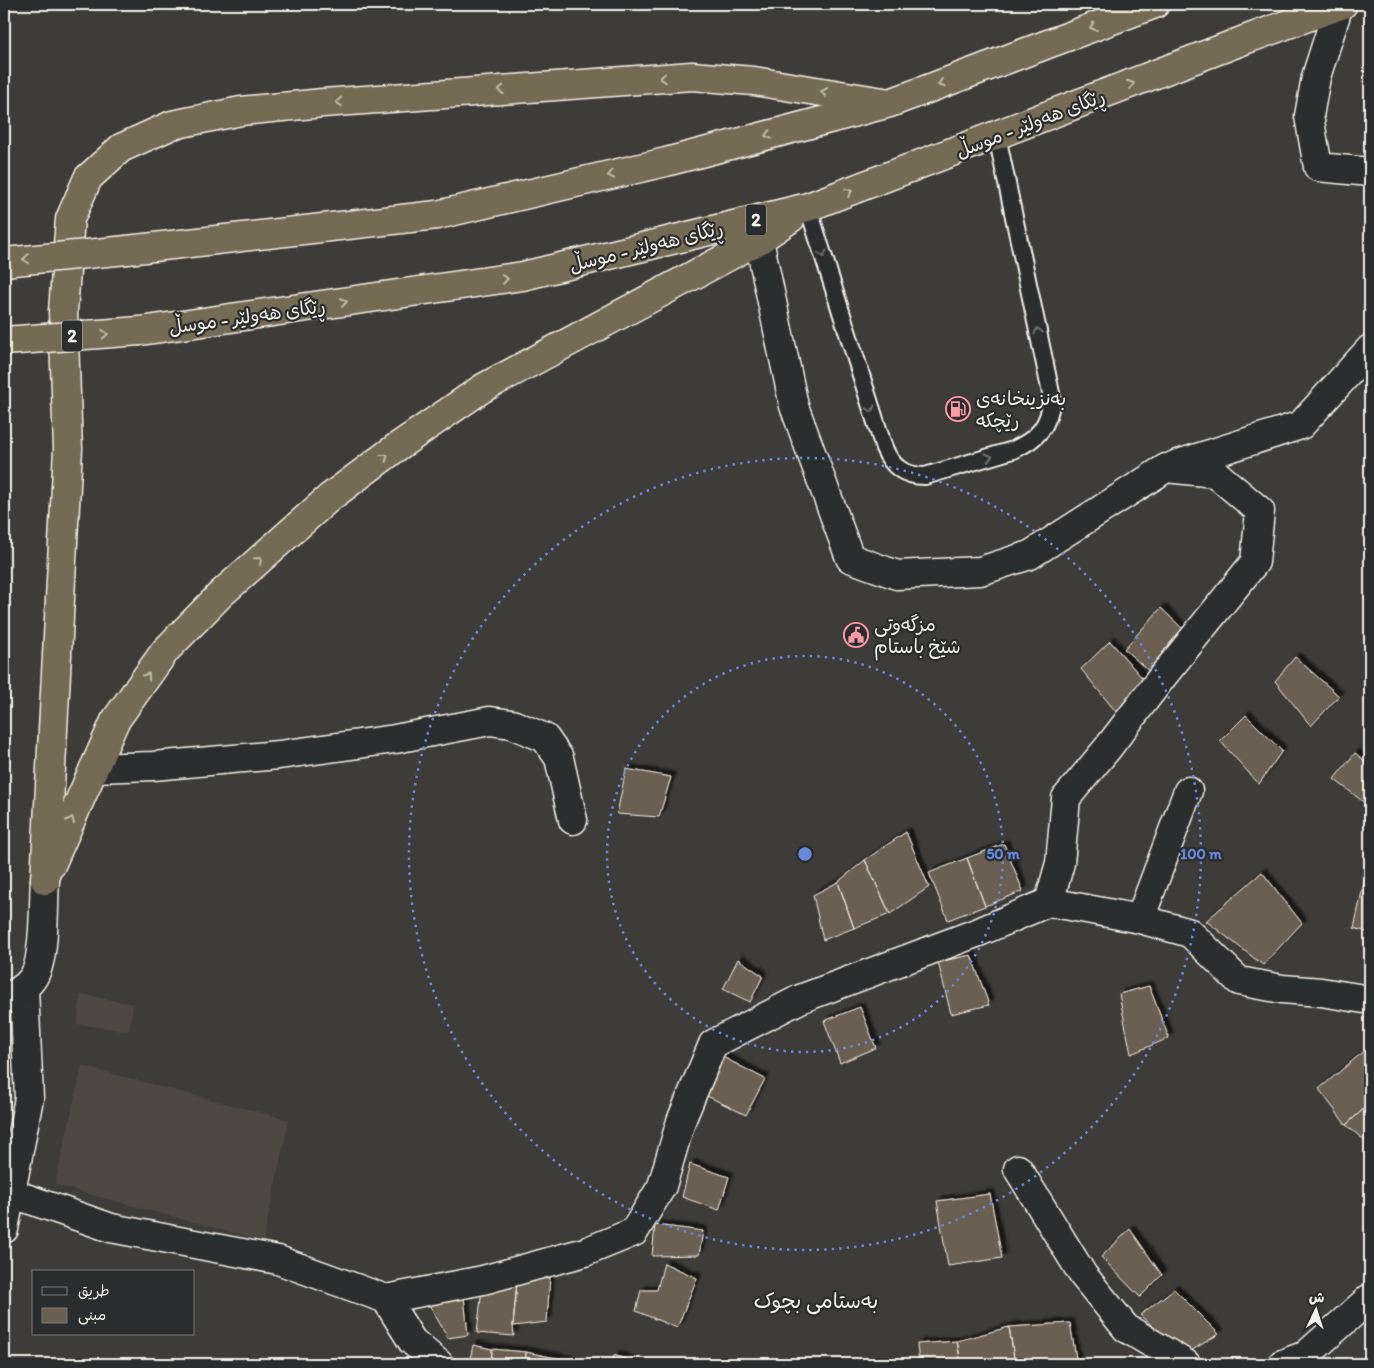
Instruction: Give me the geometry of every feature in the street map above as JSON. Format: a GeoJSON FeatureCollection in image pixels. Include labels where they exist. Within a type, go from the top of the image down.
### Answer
{"type":"FeatureCollection","features":[{"type":"Feature","properties":{"kind":"highway"},"geometry":{"type":"LineString","coordinates":[[4,262],[437,215],[666,162],[890,103],[1155,4]]}},
{"type":"Feature","properties":{"kind":"highway","name":"ڕێگای هەولێر - موسڵ"},"geometry":{"type":"LineString","coordinates":[[4,341],[140,331],[523,276],[808,207],[1247,39],[1341,5]]}},
{"type":"Feature","properties":{"kind":"highway"},"geometry":{"type":"LineString","coordinates":[[45,880],[68,449],[63,312],[70,219],[88,178],[121,148],[172,125],[241,111],[323,103],[692,76],[754,81],[890,103]]}},
{"type":"Feature","properties":{"kind":"highway"},"geometry":{"type":"LineString","coordinates":[[45,880],[115,720],[165,650],[222,593],[330,498],[397,447],[483,388],[759,240],[808,207]]}},
{"type":"Feature","properties":{"kind":"street"},"geometry":{"type":"LineString","coordinates":[[1341,5],[1316,77],[1309,116],[1318,167],[1370,172]]}},
{"type":"Feature","properties":{"kind":"street"},"geometry":{"type":"LineString","coordinates":[[759,240],[794,406],[850,558],[897,575],[980,571],[1030,555],[1166,468],[1301,425],[1370,349]]}},
{"type":"Feature","properties":{"kind":"street"},"geometry":{"type":"LineString","coordinates":[[1050,902],[1060,863],[1066,798],[1255,562],[1260,510],[1215,474],[1166,468]]}},
{"type":"Feature","properties":{"kind":"street"},"geometry":{"type":"LineString","coordinates":[[94,768],[153,766],[280,755],[395,739],[490,721],[512,724],[545,738],[559,758],[573,820]]}},
{"type":"Feature","properties":{"kind":"street"},"geometry":{"type":"LineString","coordinates":[[1140,919],[1188,791]]}},
{"type":"Feature","properties":{"kind":"street"},"geometry":{"type":"LineString","coordinates":[[4,1229],[29,1098],[14,994],[34,978],[40,962],[45,880]]}},
{"type":"Feature","properties":{"kind":"street"},"geometry":{"type":"LineString","coordinates":[[11,1193],[111,1228],[278,1260],[386,1299],[483,1280],[586,1252],[634,1232],[662,1186],[681,1121],[713,1044],[800,999],[978,932],[1050,902],[1140,919],[1190,933],[1239,981],[1282,989],[1320,992],[1370,1000]]}},
{"type":"Feature","properties":{"kind":"street"},"geometry":{"type":"LineString","coordinates":[[1018,1169],[1083,1276],[1126,1328],[1186,1364]]}},
{"type":"Feature","properties":{"kind":"street"},"geometry":{"type":"LineString","coordinates":[[1298,1361],[1370,1298]]}},
{"type":"Feature","properties":{"kind":"street"},"geometry":{"type":"LineString","coordinates":[[386,1299],[412,1341],[439,1364]]}},
{"type":"Feature","properties":{"kind":"lane"},"geometry":{"type":"LineString","coordinates":[[808,207],[888,458],[904,472],[914,476],[925,476],[1013,450],[1037,436],[1045,425],[1050,412],[1052,398],[997,136]]}},
{"type":"Feature","properties":{"kind":"shaded area"},"geometry":{"type":"Polygon","coordinates":[[[81,994],[133,1004],[129,1031],[77,1024],[81,994]]]}},
{"type":"Feature","properties":{"kind":"shaded area"},"geometry":{"type":"Polygon","coordinates":[[[82,1066],[289,1120],[263,1241],[55,1185],[82,1066]]]}},
{"type":"Feature","properties":{"kind":"building"},"geometry":{"type":"Polygon","coordinates":[[[1161,608],[1184,630],[1150,672],[1124,649],[1161,608]]]}},
{"type":"Feature","properties":{"kind":"building"},"geometry":{"type":"Polygon","coordinates":[[[1110,641],[1144,680],[1117,713],[1081,669],[1110,641]]]}},
{"type":"Feature","properties":{"kind":"building"},"geometry":{"type":"Polygon","coordinates":[[[1295,657],[1339,696],[1311,726],[1275,681],[1295,657]]]}},
{"type":"Feature","properties":{"kind":"building"},"geometry":{"type":"Polygon","coordinates":[[[1246,715],[1282,751],[1259,784],[1220,741],[1246,715]]]}},
{"type":"Feature","properties":{"kind":"building"},"geometry":{"type":"Polygon","coordinates":[[[1355,753],[1370,765],[1370,799],[1366,804],[1334,779],[1355,753]]]}},
{"type":"Feature","properties":{"kind":"building"},"geometry":{"type":"Polygon","coordinates":[[[626,769],[671,777],[659,817],[617,814],[626,769]]]}},
{"type":"Feature","properties":{"kind":"building"},"geometry":{"type":"Polygon","coordinates":[[[906,832],[929,887],[890,914],[865,860],[906,832]]]}},
{"type":"Feature","properties":{"kind":"building"},"geometry":{"type":"Polygon","coordinates":[[[1004,844],[1023,891],[985,906],[967,858],[1004,844]]]}},
{"type":"Feature","properties":{"kind":"building"},"geometry":{"type":"Polygon","coordinates":[[[967,858],[985,906],[948,920],[929,873],[967,858]]]}},
{"type":"Feature","properties":{"kind":"building"},"geometry":{"type":"Polygon","coordinates":[[[865,860],[890,914],[854,928],[838,882],[865,860]]]}},
{"type":"Feature","properties":{"kind":"building"},"geometry":{"type":"Polygon","coordinates":[[[1262,872],[1302,923],[1263,965],[1206,921],[1262,872]]]}},
{"type":"Feature","properties":{"kind":"building"},"geometry":{"type":"Polygon","coordinates":[[[1366,873],[1370,874],[1370,933],[1354,928],[1366,873]]]}},
{"type":"Feature","properties":{"kind":"building"},"geometry":{"type":"Polygon","coordinates":[[[838,882],[854,928],[823,940],[813,895],[838,882]]]}},
{"type":"Feature","properties":{"kind":"building"},"geometry":{"type":"Polygon","coordinates":[[[971,955],[989,1005],[951,1014],[938,962],[971,955]]]}},
{"type":"Feature","properties":{"kind":"building"},"geometry":{"type":"Polygon","coordinates":[[[738,959],[763,976],[750,1002],[723,989],[738,959]]]}},
{"type":"Feature","properties":{"kind":"building"},"geometry":{"type":"Polygon","coordinates":[[[1149,986],[1169,1038],[1131,1054],[1119,994],[1149,986]]]}},
{"type":"Feature","properties":{"kind":"building"},"geometry":{"type":"Polygon","coordinates":[[[860,1007],[876,1048],[840,1063],[824,1021],[860,1007]]]}},
{"type":"Feature","properties":{"kind":"building"},"geometry":{"type":"Polygon","coordinates":[[[1370,1046],[1370,1103],[1346,1125],[1319,1089],[1370,1046]]]}},
{"type":"Feature","properties":{"kind":"building"},"geometry":{"type":"Polygon","coordinates":[[[719,1055],[765,1079],[746,1115],[703,1094],[719,1055]]]}},
{"type":"Feature","properties":{"kind":"building"},"geometry":{"type":"Polygon","coordinates":[[[1370,1103],[1370,1145],[1346,1125],[1370,1103]]]}},
{"type":"Feature","properties":{"kind":"building"},"geometry":{"type":"Polygon","coordinates":[[[690,1164],[729,1177],[719,1210],[682,1197],[690,1164]]]}},
{"type":"Feature","properties":{"kind":"building"},"geometry":{"type":"Polygon","coordinates":[[[990,1194],[1002,1258],[948,1266],[937,1201],[990,1194]]]}},
{"type":"Feature","properties":{"kind":"building"},"geometry":{"type":"Polygon","coordinates":[[[655,1225],[703,1231],[699,1255],[652,1256],[655,1225]]]}},
{"type":"Feature","properties":{"kind":"building"},"geometry":{"type":"Polygon","coordinates":[[[1130,1229],[1162,1275],[1140,1297],[1101,1257],[1130,1229]]]}},
{"type":"Feature","properties":{"kind":"building"},"geometry":{"type":"Polygon","coordinates":[[[664,1263],[697,1278],[677,1328],[636,1311],[641,1290],[657,1290],[664,1263]]]}},
{"type":"Feature","properties":{"kind":"building"},"geometry":{"type":"Polygon","coordinates":[[[550,1276],[547,1322],[513,1326],[517,1282],[550,1276]]]}},
{"type":"Feature","properties":{"kind":"building"},"geometry":{"type":"Polygon","coordinates":[[[517,1282],[513,1326],[514,1336],[477,1333],[482,1288],[517,1282]]]}},
{"type":"Feature","properties":{"kind":"building"},"geometry":{"type":"Polygon","coordinates":[[[1174,1289],[1219,1334],[1184,1355],[1140,1315],[1174,1289]]]}},
{"type":"Feature","properties":{"kind":"building"},"geometry":{"type":"Polygon","coordinates":[[[464,1296],[468,1335],[448,1338],[426,1299],[464,1296]]]}},
{"type":"Feature","properties":{"kind":"building"},"geometry":{"type":"Polygon","coordinates":[[[1070,1323],[1077,1364],[1015,1364],[1009,1327],[1070,1323]]]}},
{"type":"Feature","properties":{"kind":"building"},"geometry":{"type":"Polygon","coordinates":[[[1009,1327],[1015,1364],[961,1364],[957,1341],[1009,1327]]]}},
{"type":"Feature","properties":{"kind":"building"},"geometry":{"type":"Polygon","coordinates":[[[957,1341],[961,1364],[919,1364],[917,1344],[957,1341]]]}},
{"type":"Feature","properties":{"kind":"building"},"geometry":{"type":"Polygon","coordinates":[[[473,1345],[492,1349],[491,1364],[469,1364],[473,1345]]]}},
{"type":"Feature","properties":{"kind":"building"},"geometry":{"type":"Polygon","coordinates":[[[492,1349],[526,1352],[525,1364],[491,1364],[492,1349]]]}},
{"type":"Feature","properties":{"kind":"building"},"geometry":{"type":"Polygon","coordinates":[[[526,1352],[576,1362],[576,1364],[525,1364],[526,1352]]]}},
{"type":"Feature","properties":{"kind":"building"},"geometry":{"type":"Polygon","coordinates":[[[614,1355],[638,1364],[611,1364],[614,1355]]]}},
{"type":"Feature","properties":{"kind":"place","name":"بەنزینخانەی رێچکە"},"geometry":{"type":"Point","coordinates":[958,409]}},
{"type":"Feature","properties":{"kind":"place","name":"مزگەوتی شێخ باستام"},"geometry":{"type":"Point","coordinates":[856,635]}},
{"type":"Feature","properties":{"kind":"district","name":"بەستامی بچوک"},"geometry":{"type":"Point","coordinates":[816,1301]}}]}
